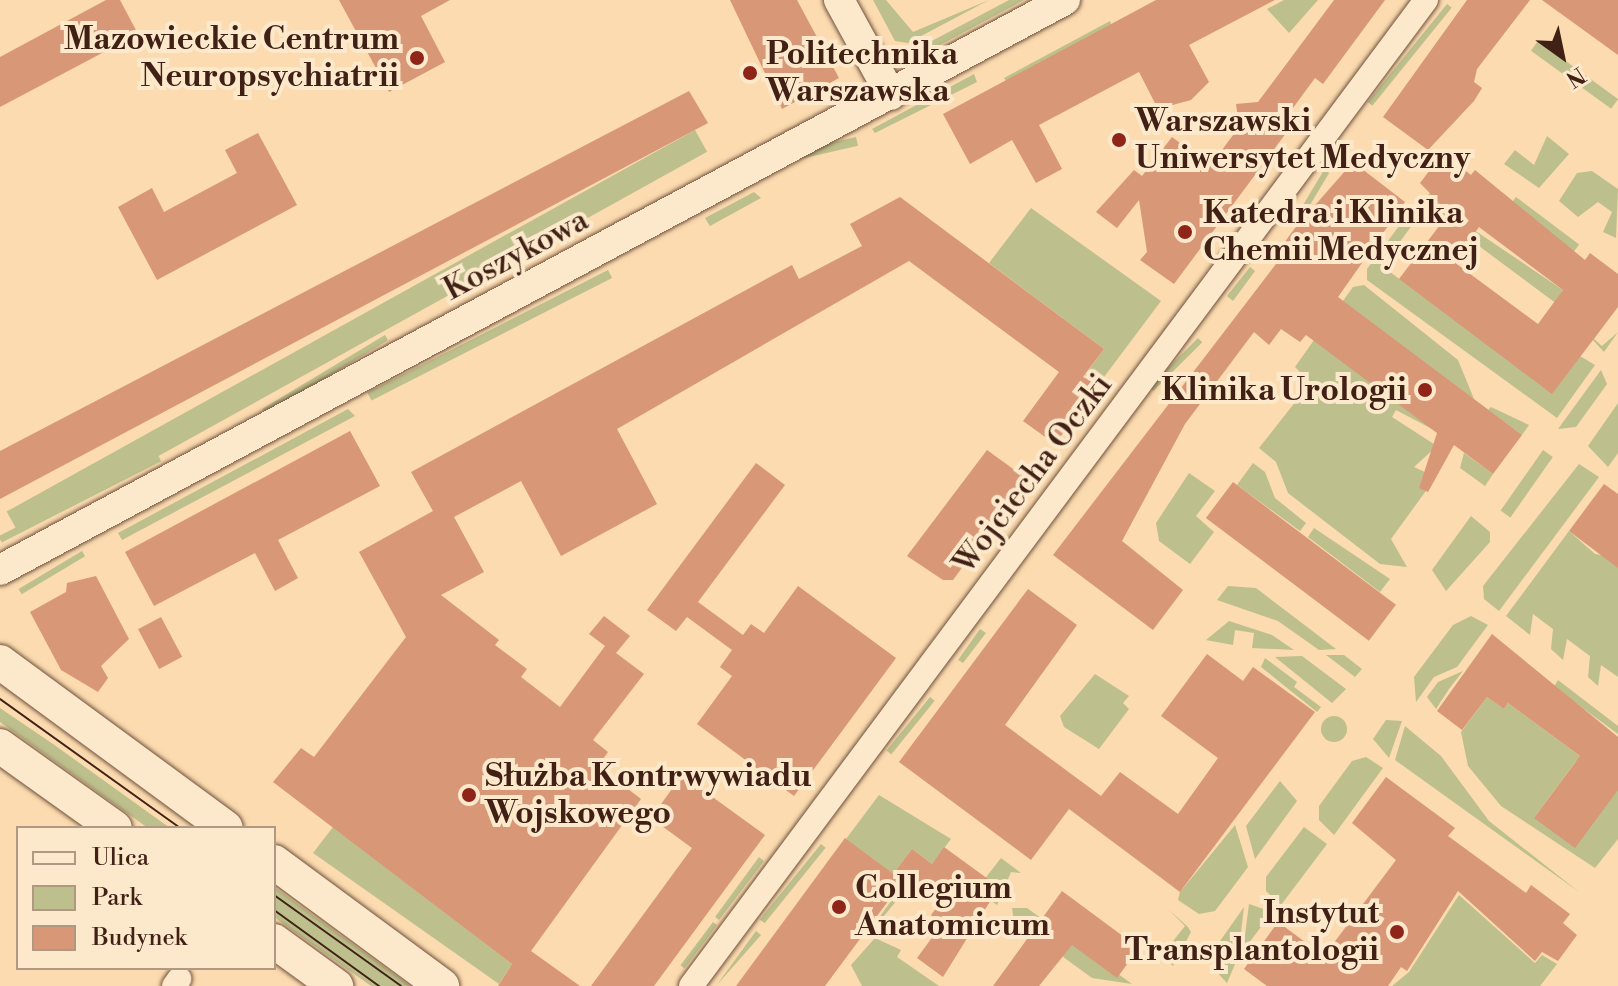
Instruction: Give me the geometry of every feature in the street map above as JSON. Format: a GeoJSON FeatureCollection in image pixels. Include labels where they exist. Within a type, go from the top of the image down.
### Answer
{"type":"FeatureCollection","features":[{"type":"Feature","properties":{"kind":"main road"},"geometry":{"type":"LineString","coordinates":[[0,662],[223,826]]}},
{"type":"Feature","properties":{"kind":"main road"},"geometry":{"type":"LineString","coordinates":[[0,746],[112,826]]}},
{"type":"Feature","properties":{"kind":"main road"},"geometry":{"type":"LineString","coordinates":[[276,863],[442,986]]}},
{"type":"Feature","properties":{"kind":"main road"},"geometry":{"type":"LineString","coordinates":[[276,942],[336,986]]}},
{"type":"Feature","properties":{"kind":"street"},"geometry":{"type":"LineString","coordinates":[[839,0],[891,95]]}},
{"type":"Feature","properties":{"kind":"street","name":"Koszykowa"},"geometry":{"type":"LineString","coordinates":[[0,570],[1065,0]]}},
{"type":"Feature","properties":{"kind":"street","name":"Wojciecha Oczki"},"geometry":{"type":"LineString","coordinates":[[691,986],[1426,0]]}},
{"type":"Feature","properties":{"kind":"green space"},"geometry":{"type":"Polygon","coordinates":[[[873,0],[886,0],[913,32],[989,0],[908,43],[895,41],[873,0]]]}},
{"type":"Feature","properties":{"kind":"green space"},"geometry":{"type":"Polygon","coordinates":[[[1009,0],[1024,0],[916,58],[913,51],[1009,0]]]}},
{"type":"Feature","properties":{"kind":"green space"},"geometry":{"type":"Polygon","coordinates":[[[1284,0],[1318,0],[1289,33],[1267,9],[1284,0]]]}},
{"type":"Feature","properties":{"kind":"green space"},"geometry":{"type":"Polygon","coordinates":[[[1447,4],[1452,8],[1372,106],[1368,102],[1447,4]]]}},
{"type":"Feature","properties":{"kind":"green space"},"geometry":{"type":"Polygon","coordinates":[[[1110,21],[1112,27],[1007,82],[1004,78],[1110,21]]]}},
{"type":"Feature","properties":{"kind":"green space"},"geometry":{"type":"Polygon","coordinates":[[[1538,41],[1580,72],[1573,81],[1531,51],[1538,41]]]}},
{"type":"Feature","properties":{"kind":"green space"},"geometry":{"type":"Polygon","coordinates":[[[974,74],[977,82],[875,133],[872,129],[974,74]]]}},
{"type":"Feature","properties":{"kind":"green space"},"geometry":{"type":"Polygon","coordinates":[[[1585,75],[1618,99],[1611,109],[1578,85],[1585,75]]]}},
{"type":"Feature","properties":{"kind":"green space"},"geometry":{"type":"Polygon","coordinates":[[[695,130],[707,152],[19,533],[7,512],[695,130]]]}},
{"type":"Feature","properties":{"kind":"green space"},"geometry":{"type":"Polygon","coordinates":[[[1547,136],[1569,154],[1539,188],[1504,164],[1515,150],[1534,165],[1547,136]]]}},
{"type":"Feature","properties":{"kind":"green space"},"geometry":{"type":"Polygon","coordinates":[[[856,137],[858,146],[794,161],[792,152],[856,137]]]}},
{"type":"Feature","properties":{"kind":"green space"},"geometry":{"type":"Polygon","coordinates":[[[1324,170],[1329,173],[1308,208],[1303,205],[1324,170]]]}},
{"type":"Feature","properties":{"kind":"green space"},"geometry":{"type":"Polygon","coordinates":[[[1592,171],[1618,189],[1616,238],[1603,232],[1612,212],[1598,202],[1578,217],[1559,201],[1577,173],[1592,171]]]}},
{"type":"Feature","properties":{"kind":"green space"},"geometry":{"type":"Polygon","coordinates":[[[754,192],[761,198],[710,226],[705,218],[754,192]]]}},
{"type":"Feature","properties":{"kind":"green space"},"geometry":{"type":"Polygon","coordinates":[[[1431,192],[1446,211],[1563,290],[1559,297],[1601,329],[1594,339],[1602,346],[1618,332],[1604,352],[1565,310],[1440,217],[1424,199],[1431,192]]]}},
{"type":"Feature","properties":{"kind":"green space"},"geometry":{"type":"Polygon","coordinates":[[[1516,197],[1579,245],[1574,252],[1511,204],[1516,197]]]}},
{"type":"Feature","properties":{"kind":"green space"},"geometry":{"type":"Polygon","coordinates":[[[1031,208],[1161,301],[1098,385],[1085,375],[1104,349],[989,263],[1031,208]]]}},
{"type":"Feature","properties":{"kind":"green space"},"geometry":{"type":"Polygon","coordinates":[[[1411,210],[1416,220],[1382,266],[1552,393],[1580,356],[1595,365],[1557,418],[1367,280],[1367,269],[1411,210]]]}},
{"type":"Feature","properties":{"kind":"green space"},"geometry":{"type":"Polygon","coordinates":[[[1250,267],[1255,271],[1233,301],[1227,296],[1250,267]]]}},
{"type":"Feature","properties":{"kind":"green space"},"geometry":{"type":"Polygon","coordinates":[[[608,270],[612,278],[372,401],[367,393],[608,270]]]}},
{"type":"Feature","properties":{"kind":"green space"},"geometry":{"type":"Polygon","coordinates":[[[1364,285],[1458,360],[1474,399],[1335,312],[1353,287],[1364,285]]]}},
{"type":"Feature","properties":{"kind":"green space"},"geometry":{"type":"Polygon","coordinates":[[[1328,320],[1432,429],[1396,410],[1392,417],[1437,446],[1414,467],[1436,477],[1391,539],[1407,567],[1380,564],[1288,493],[1276,462],[1259,448],[1304,391],[1307,379],[1295,367],[1328,320]]]}},
{"type":"Feature","properties":{"kind":"green space"},"geometry":{"type":"Polygon","coordinates":[[[385,335],[388,340],[266,414],[262,409],[385,335]]]}},
{"type":"Feature","properties":{"kind":"green space"},"geometry":{"type":"Polygon","coordinates":[[[1198,338],[1202,342],[1153,391],[1149,387],[1198,338]]]}},
{"type":"Feature","properties":{"kind":"green space"},"geometry":{"type":"Polygon","coordinates":[[[1601,370],[1607,384],[1576,427],[1558,429],[1601,370]]]}},
{"type":"Feature","properties":{"kind":"green space"},"geometry":{"type":"Polygon","coordinates":[[[1618,403],[1618,453],[1608,467],[1588,446],[1618,403]]]}},
{"type":"Feature","properties":{"kind":"green space"},"geometry":{"type":"Polygon","coordinates":[[[1491,407],[1529,425],[1522,435],[1488,410],[1491,407]]]}},
{"type":"Feature","properties":{"kind":"green space"},"geometry":{"type":"Polygon","coordinates":[[[348,409],[355,416],[122,540],[118,533],[348,409]]]}},
{"type":"Feature","properties":{"kind":"green space"},"geometry":{"type":"Polygon","coordinates":[[[1543,450],[1553,457],[1510,518],[1501,511],[1543,450]]]}},
{"type":"Feature","properties":{"kind":"green space"},"geometry":{"type":"Polygon","coordinates":[[[1464,453],[1493,474],[1485,486],[1460,468],[1464,453]]]}},
{"type":"Feature","properties":{"kind":"green space"},"geometry":{"type":"Polygon","coordinates":[[[158,455],[161,461],[2,543],[0,536],[158,455]]]}},
{"type":"Feature","properties":{"kind":"green space"},"geometry":{"type":"Polygon","coordinates":[[[1253,463],[1265,472],[1275,498],[1306,523],[1300,531],[1237,485],[1253,463]]]}},
{"type":"Feature","properties":{"kind":"green space"},"geometry":{"type":"Polygon","coordinates":[[[1579,464],[1599,477],[1499,611],[1484,599],[1483,586],[1579,464]]]}},
{"type":"Feature","properties":{"kind":"green space"},"geometry":{"type":"Polygon","coordinates":[[[1189,473],[1215,491],[1196,516],[1214,532],[1190,564],[1159,541],[1156,523],[1189,473]]]}},
{"type":"Feature","properties":{"kind":"green space"},"geometry":{"type":"Polygon","coordinates":[[[1471,516],[1490,532],[1490,542],[1446,591],[1432,570],[1471,516]]]}},
{"type":"Feature","properties":{"kind":"green space"},"geometry":{"type":"Polygon","coordinates":[[[1314,528],[1390,579],[1380,592],[1308,537],[1314,528]]]}},
{"type":"Feature","properties":{"kind":"green space"},"geometry":{"type":"Polygon","coordinates":[[[1569,531],[1595,554],[1618,558],[1618,677],[1601,665],[1598,686],[1588,677],[1590,656],[1567,639],[1563,660],[1551,649],[1553,629],[1533,614],[1530,635],[1506,616],[1569,531]]]}},
{"type":"Feature","properties":{"kind":"green space"},"geometry":{"type":"Polygon","coordinates":[[[82,551],[85,556],[22,594],[19,589],[82,551]]]}},
{"type":"Feature","properties":{"kind":"green space"},"geometry":{"type":"Polygon","coordinates":[[[1228,586],[1256,588],[1336,649],[1319,650],[1278,621],[1217,600],[1228,586]]]}},
{"type":"Feature","properties":{"kind":"green space"},"geometry":{"type":"Polygon","coordinates":[[[1471,616],[1488,625],[1457,667],[1434,677],[1416,702],[1414,677],[1453,625],[1471,616]]]}},
{"type":"Feature","properties":{"kind":"green space"},"geometry":{"type":"Polygon","coordinates":[[[1229,621],[1272,635],[1294,650],[1252,648],[1254,633],[1235,630],[1233,645],[1206,640],[1229,621]]]}},
{"type":"Feature","properties":{"kind":"green space"},"geometry":{"type":"Polygon","coordinates":[[[980,629],[986,633],[963,663],[958,660],[980,629]]]}},
{"type":"Feature","properties":{"kind":"green space"},"geometry":{"type":"Polygon","coordinates":[[[1326,655],[1344,655],[1362,669],[1355,677],[1326,655]]]}},
{"type":"Feature","properties":{"kind":"green space"},"geometry":{"type":"Polygon","coordinates":[[[1302,656],[1346,689],[1332,703],[1275,657],[1302,656]]]}},
{"type":"Feature","properties":{"kind":"green space"},"geometry":{"type":"Polygon","coordinates":[[[1265,658],[1297,682],[1294,687],[1321,707],[1317,712],[1261,667],[1265,658]]]}},
{"type":"Feature","properties":{"kind":"green space"},"geometry":{"type":"Polygon","coordinates":[[[1463,671],[1436,709],[1427,697],[1438,682],[1463,671]]]}},
{"type":"Feature","properties":{"kind":"green space"},"geometry":{"type":"Polygon","coordinates":[[[1095,674],[1129,696],[1123,703],[1129,709],[1099,749],[1064,727],[1060,716],[1095,674]]]}},
{"type":"Feature","properties":{"kind":"green space"},"geometry":{"type":"Polygon","coordinates":[[[1558,680],[1618,726],[1618,734],[1554,687],[1558,680]]]}},
{"type":"Feature","properties":{"kind":"green space"},"geometry":{"type":"Polygon","coordinates":[[[930,697],[935,701],[891,754],[887,751],[930,697]]]}},
{"type":"Feature","properties":{"kind":"green space"},"geometry":{"type":"Polygon","coordinates":[[[1487,697],[1504,709],[1508,703],[1596,768],[1576,761],[1534,818],[1618,784],[1618,839],[1595,868],[1501,806],[1468,766],[1461,732],[1487,697]]]}},
{"type":"Feature","properties":{"kind":"green space"},"geometry":{"type":"Polygon","coordinates":[[[0,708],[167,826],[145,826],[0,722],[0,708]]]}},
{"type":"Feature","properties":{"kind":"green space"},"geometry":{"type":"Polygon","coordinates":[[[1334,716],[1343,720],[1347,729],[1343,738],[1334,742],[1325,738],[1321,729],[1325,720],[1334,716]]]}},
{"type":"Feature","properties":{"kind":"green space"},"geometry":{"type":"Polygon","coordinates":[[[1386,720],[1402,721],[1389,758],[1373,739],[1386,720]]]}},
{"type":"Feature","properties":{"kind":"green space"},"geometry":{"type":"Polygon","coordinates":[[[1405,726],[1441,756],[1489,821],[1579,892],[1395,760],[1405,726]]]}},
{"type":"Feature","properties":{"kind":"green space"},"geometry":{"type":"Polygon","coordinates":[[[1366,757],[1383,768],[1334,835],[1319,820],[1319,806],[1352,761],[1366,757]]]}},
{"type":"Feature","properties":{"kind":"green space"},"geometry":{"type":"Polygon","coordinates":[[[1280,781],[1297,801],[1255,859],[1246,826],[1280,781]]]}},
{"type":"Feature","properties":{"kind":"green space"},"geometry":{"type":"Polygon","coordinates":[[[879,795],[951,839],[932,864],[912,849],[893,874],[846,839],[879,795]]]}},
{"type":"Feature","properties":{"kind":"green space"},"geometry":{"type":"Polygon","coordinates":[[[1235,825],[1248,867],[1215,911],[1199,914],[1178,900],[1180,892],[1235,825]]]}},
{"type":"Feature","properties":{"kind":"green space"},"geometry":{"type":"Polygon","coordinates":[[[333,827],[512,964],[499,984],[313,853],[333,827]]]}},
{"type":"Feature","properties":{"kind":"green space"},"geometry":{"type":"Polygon","coordinates":[[[1304,827],[1327,844],[1281,905],[1266,891],[1266,877],[1304,827]]]}},
{"type":"Feature","properties":{"kind":"green space"},"geometry":{"type":"Polygon","coordinates":[[[821,844],[826,848],[765,923],[760,919],[821,844]]]}},
{"type":"Feature","properties":{"kind":"green space"},"geometry":{"type":"Polygon","coordinates":[[[759,857],[764,861],[719,920],[715,917],[759,857]]]}},
{"type":"Feature","properties":{"kind":"green space"},"geometry":{"type":"Polygon","coordinates":[[[1001,858],[1021,873],[1011,872],[997,905],[976,890],[1001,858]]]}},
{"type":"Feature","properties":{"kind":"green space"},"geometry":{"type":"Polygon","coordinates":[[[904,883],[907,888],[869,934],[868,933],[904,883]]]}},
{"type":"Feature","properties":{"kind":"green space"},"geometry":{"type":"Polygon","coordinates":[[[276,888],[410,986],[371,986],[276,918],[276,888]]]}},
{"type":"Feature","properties":{"kind":"green space"},"geometry":{"type":"Polygon","coordinates":[[[1459,895],[1535,963],[1542,955],[1557,964],[1540,986],[1392,986],[1409,972],[1459,895]]]}},
{"type":"Feature","properties":{"kind":"green space"},"geometry":{"type":"Polygon","coordinates":[[[1249,904],[1272,912],[1243,951],[1249,904]]]}},
{"type":"Feature","properties":{"kind":"green space"},"geometry":{"type":"Polygon","coordinates":[[[1244,907],[1238,957],[1227,983],[1213,968],[1213,951],[1244,907]]]}},
{"type":"Feature","properties":{"kind":"green space"},"geometry":{"type":"Polygon","coordinates":[[[1012,908],[1027,908],[1132,984],[1092,978],[1014,921],[1012,908]]]}},
{"type":"Feature","properties":{"kind":"green space"},"geometry":{"type":"Polygon","coordinates":[[[1168,909],[1188,927],[1191,932],[1173,966],[1162,955],[1185,926],[1168,909]]]}},
{"type":"Feature","properties":{"kind":"green space"},"geometry":{"type":"Polygon","coordinates":[[[713,922],[717,925],[684,968],[681,965],[713,922]]]}},
{"type":"Feature","properties":{"kind":"green space"},"geometry":{"type":"Polygon","coordinates":[[[756,931],[761,935],[716,986],[756,931]]]}},
{"type":"Feature","properties":{"kind":"green space"},"geometry":{"type":"Polygon","coordinates":[[[875,938],[901,950],[897,957],[939,986],[862,986],[851,965],[875,938]]]}},
{"type":"Feature","properties":{"kind":"building"},"geometry":{"type":"Polygon","coordinates":[[[106,0],[120,0],[138,34],[0,107],[0,57],[106,0]]]}},
{"type":"Feature","properties":{"kind":"building"},"geometry":{"type":"Polygon","coordinates":[[[339,0],[450,0],[421,16],[445,62],[389,92],[339,0]]]}},
{"type":"Feature","properties":{"kind":"building"},"geometry":{"type":"Polygon","coordinates":[[[730,0],[797,0],[839,78],[782,109],[730,0]]]}},
{"type":"Feature","properties":{"kind":"building"},"geometry":{"type":"Polygon","coordinates":[[[1156,0],[1275,0],[1189,45],[1209,82],[1191,100],[1158,109],[1139,72],[1039,125],[1062,169],[1036,183],[1012,140],[970,164],[943,114],[1156,0]]]}},
{"type":"Feature","properties":{"kind":"building"},"geometry":{"type":"Polygon","coordinates":[[[1334,0],[1385,0],[1323,84],[1315,78],[1290,112],[1298,117],[1174,284],[1140,260],[1147,252],[1139,200],[1117,228],[1096,212],[1134,170],[1142,176],[1172,137],[1210,166],[1239,127],[1236,104],[1258,102],[1334,0]]]}},
{"type":"Feature","properties":{"kind":"building"},"geometry":{"type":"Polygon","coordinates":[[[1467,0],[1530,0],[1477,69],[1474,82],[1482,88],[1474,101],[1428,150],[1383,117],[1467,0]]]}},
{"type":"Feature","properties":{"kind":"building"},"geometry":{"type":"Polygon","coordinates":[[[1542,0],[1618,0],[1618,55],[1542,0]]]}},
{"type":"Feature","properties":{"kind":"building"},"geometry":{"type":"Polygon","coordinates":[[[689,91],[708,123],[0,499],[0,451],[689,91]]]}},
{"type":"Feature","properties":{"kind":"building"},"geometry":{"type":"Polygon","coordinates":[[[258,133],[297,205],[157,280],[118,207],[152,188],[164,212],[237,173],[225,150],[258,133]]]}},
{"type":"Feature","properties":{"kind":"building"},"geometry":{"type":"Polygon","coordinates":[[[1443,153],[1471,175],[1475,170],[1585,260],[1590,253],[1618,274],[1618,307],[1552,394],[1399,279],[1449,213],[1420,183],[1443,153]],[[1479,227],[1454,262],[1538,324],[1563,290],[1479,227]]]}},
{"type":"Feature","properties":{"kind":"building"},"geometry":{"type":"Polygon","coordinates":[[[1353,162],[1405,202],[1338,297],[1522,435],[1493,474],[1454,445],[1428,492],[1419,488],[1437,433],[1306,335],[1300,342],[1281,329],[1269,345],[1254,332],[1185,424],[1122,541],[1183,590],[1153,630],[1053,555],[1289,247],[1284,243],[1295,228],[1353,162]]]}},
{"type":"Feature","properties":{"kind":"building"},"geometry":{"type":"Polygon","coordinates":[[[900,197],[1104,349],[1083,377],[1099,385],[1055,444],[1023,421],[1059,372],[909,261],[617,429],[657,504],[561,556],[521,481],[454,517],[484,572],[441,595],[499,640],[495,645],[527,669],[521,677],[560,707],[605,646],[589,634],[604,616],[630,636],[616,653],[644,674],[593,740],[608,752],[598,766],[641,799],[531,951],[580,986],[498,986],[512,964],[273,782],[301,748],[314,757],[406,637],[359,552],[433,511],[411,472],[792,265],[799,279],[862,246],[850,224],[900,197]]]}},
{"type":"Feature","properties":{"kind":"building"},"geometry":{"type":"Polygon","coordinates":[[[350,431],[380,486],[278,540],[298,578],[275,591],[255,553],[154,606],[125,552],[350,431]]]}},
{"type":"Feature","properties":{"kind":"building"},"geometry":{"type":"Polygon","coordinates":[[[987,450],[1027,479],[953,580],[943,580],[907,556],[987,450]]]}},
{"type":"Feature","properties":{"kind":"building"},"geometry":{"type":"Polygon","coordinates":[[[756,463],[785,485],[698,602],[743,635],[751,624],[764,633],[798,586],[896,658],[794,796],[697,724],[732,676],[720,667],[732,650],[687,617],[676,631],[647,610],[756,463]]]}},
{"type":"Feature","properties":{"kind":"building"},"geometry":{"type":"Polygon","coordinates":[[[1233,482],[1396,605],[1369,641],[1206,518],[1233,482]]]}},
{"type":"Feature","properties":{"kind":"building"},"geometry":{"type":"Polygon","coordinates":[[[1604,484],[1618,494],[1618,568],[1569,531],[1604,484]]]}},
{"type":"Feature","properties":{"kind":"building"},"geometry":{"type":"Polygon","coordinates":[[[96,576],[129,639],[101,666],[108,678],[98,692],[61,670],[30,612],[66,592],[67,583],[96,576]]]}},
{"type":"Feature","properties":{"kind":"building"},"geometry":{"type":"Polygon","coordinates":[[[1028,589],[1077,625],[1005,725],[1101,796],[1120,772],[1178,814],[1218,758],[1161,716],[1207,654],[1243,681],[1253,667],[1315,712],[1180,892],[1069,809],[1031,860],[899,762],[1028,589]]]}},
{"type":"Feature","properties":{"kind":"building"},"geometry":{"type":"Polygon","coordinates":[[[161,617],[182,657],[159,669],[138,629],[161,617]]]}},
{"type":"Feature","properties":{"kind":"building"},"geometry":{"type":"Polygon","coordinates":[[[1492,634],[1618,737],[1618,790],[1575,848],[1534,818],[1580,756],[1508,703],[1504,709],[1487,697],[1462,730],[1437,711],[1492,634]]]}},
{"type":"Feature","properties":{"kind":"building"},"geometry":{"type":"Polygon","coordinates":[[[682,775],[765,835],[654,986],[591,986],[692,848],[651,818],[682,775]]]}},
{"type":"Feature","properties":{"kind":"building"},"geometry":{"type":"Polygon","coordinates":[[[1386,777],[1455,828],[1448,836],[1526,893],[1531,885],[1570,914],[1563,923],[1577,935],[1558,961],[1542,952],[1535,961],[1458,891],[1407,971],[1401,967],[1388,986],[1267,986],[1244,969],[1278,922],[1324,956],[1396,860],[1352,823],[1386,777]]]}},
{"type":"Feature","properties":{"kind":"building","name":"Collegium Anatomicum"},"geometry":{"type":"Polygon","coordinates":[[[845,838],[903,881],[825,986],[736,986],[845,838]]]}},
{"type":"Feature","properties":{"kind":"building"},"geometry":{"type":"Polygon","coordinates":[[[944,847],[999,887],[943,977],[917,958],[942,924],[931,915],[940,903],[896,870],[912,849],[932,864],[944,847]]]}},
{"type":"Feature","properties":{"kind":"building"},"geometry":{"type":"Polygon","coordinates":[[[1062,891],[1139,948],[1117,978],[1072,945],[1039,986],[993,986],[1062,891]]]}},
{"type":"Feature","properties":{"kind":"tram line"},"geometry":{"type":"LineString","coordinates":[[0,699],[177,826]]}},
{"type":"Feature","properties":{"kind":"tram line"},"geometry":{"type":"LineString","coordinates":[[276,896],[401,986]]}},
{"type":"Feature","properties":{"kind":"tram line"},"geometry":{"type":"LineString","coordinates":[[276,911],[379,986]]}},
{"type":"Feature","properties":{"kind":"place","name":"Mazowieckie Centrum Neuropsychiatrii"},"geometry":{"type":"Point","coordinates":[417,58]}},
{"type":"Feature","properties":{"kind":"place","name":"Politechnika Warszawska"},"geometry":{"type":"Point","coordinates":[750,73]}},
{"type":"Feature","properties":{"kind":"place","name":"Warszawski Uniwersytet Medyczny"},"geometry":{"type":"Point","coordinates":[1119,140]}},
{"type":"Feature","properties":{"kind":"place","name":"Katedra i Klinika Chemii Medycznej"},"geometry":{"type":"Point","coordinates":[1185,232]}},
{"type":"Feature","properties":{"kind":"place","name":"Klinika Urologii"},"geometry":{"type":"Point","coordinates":[1425,390]}},
{"type":"Feature","properties":{"kind":"place","name":"Służba Kontrwywiadu Wojskowego"},"geometry":{"type":"Point","coordinates":[469,795]}},
{"type":"Feature","properties":{"kind":"place","name":"Collegium Anatomicum"},"geometry":{"type":"Point","coordinates":[839,907]}},
{"type":"Feature","properties":{"kind":"place","name":"Instytut Transplantologii"},"geometry":{"type":"Point","coordinates":[1397,932]}}]}
